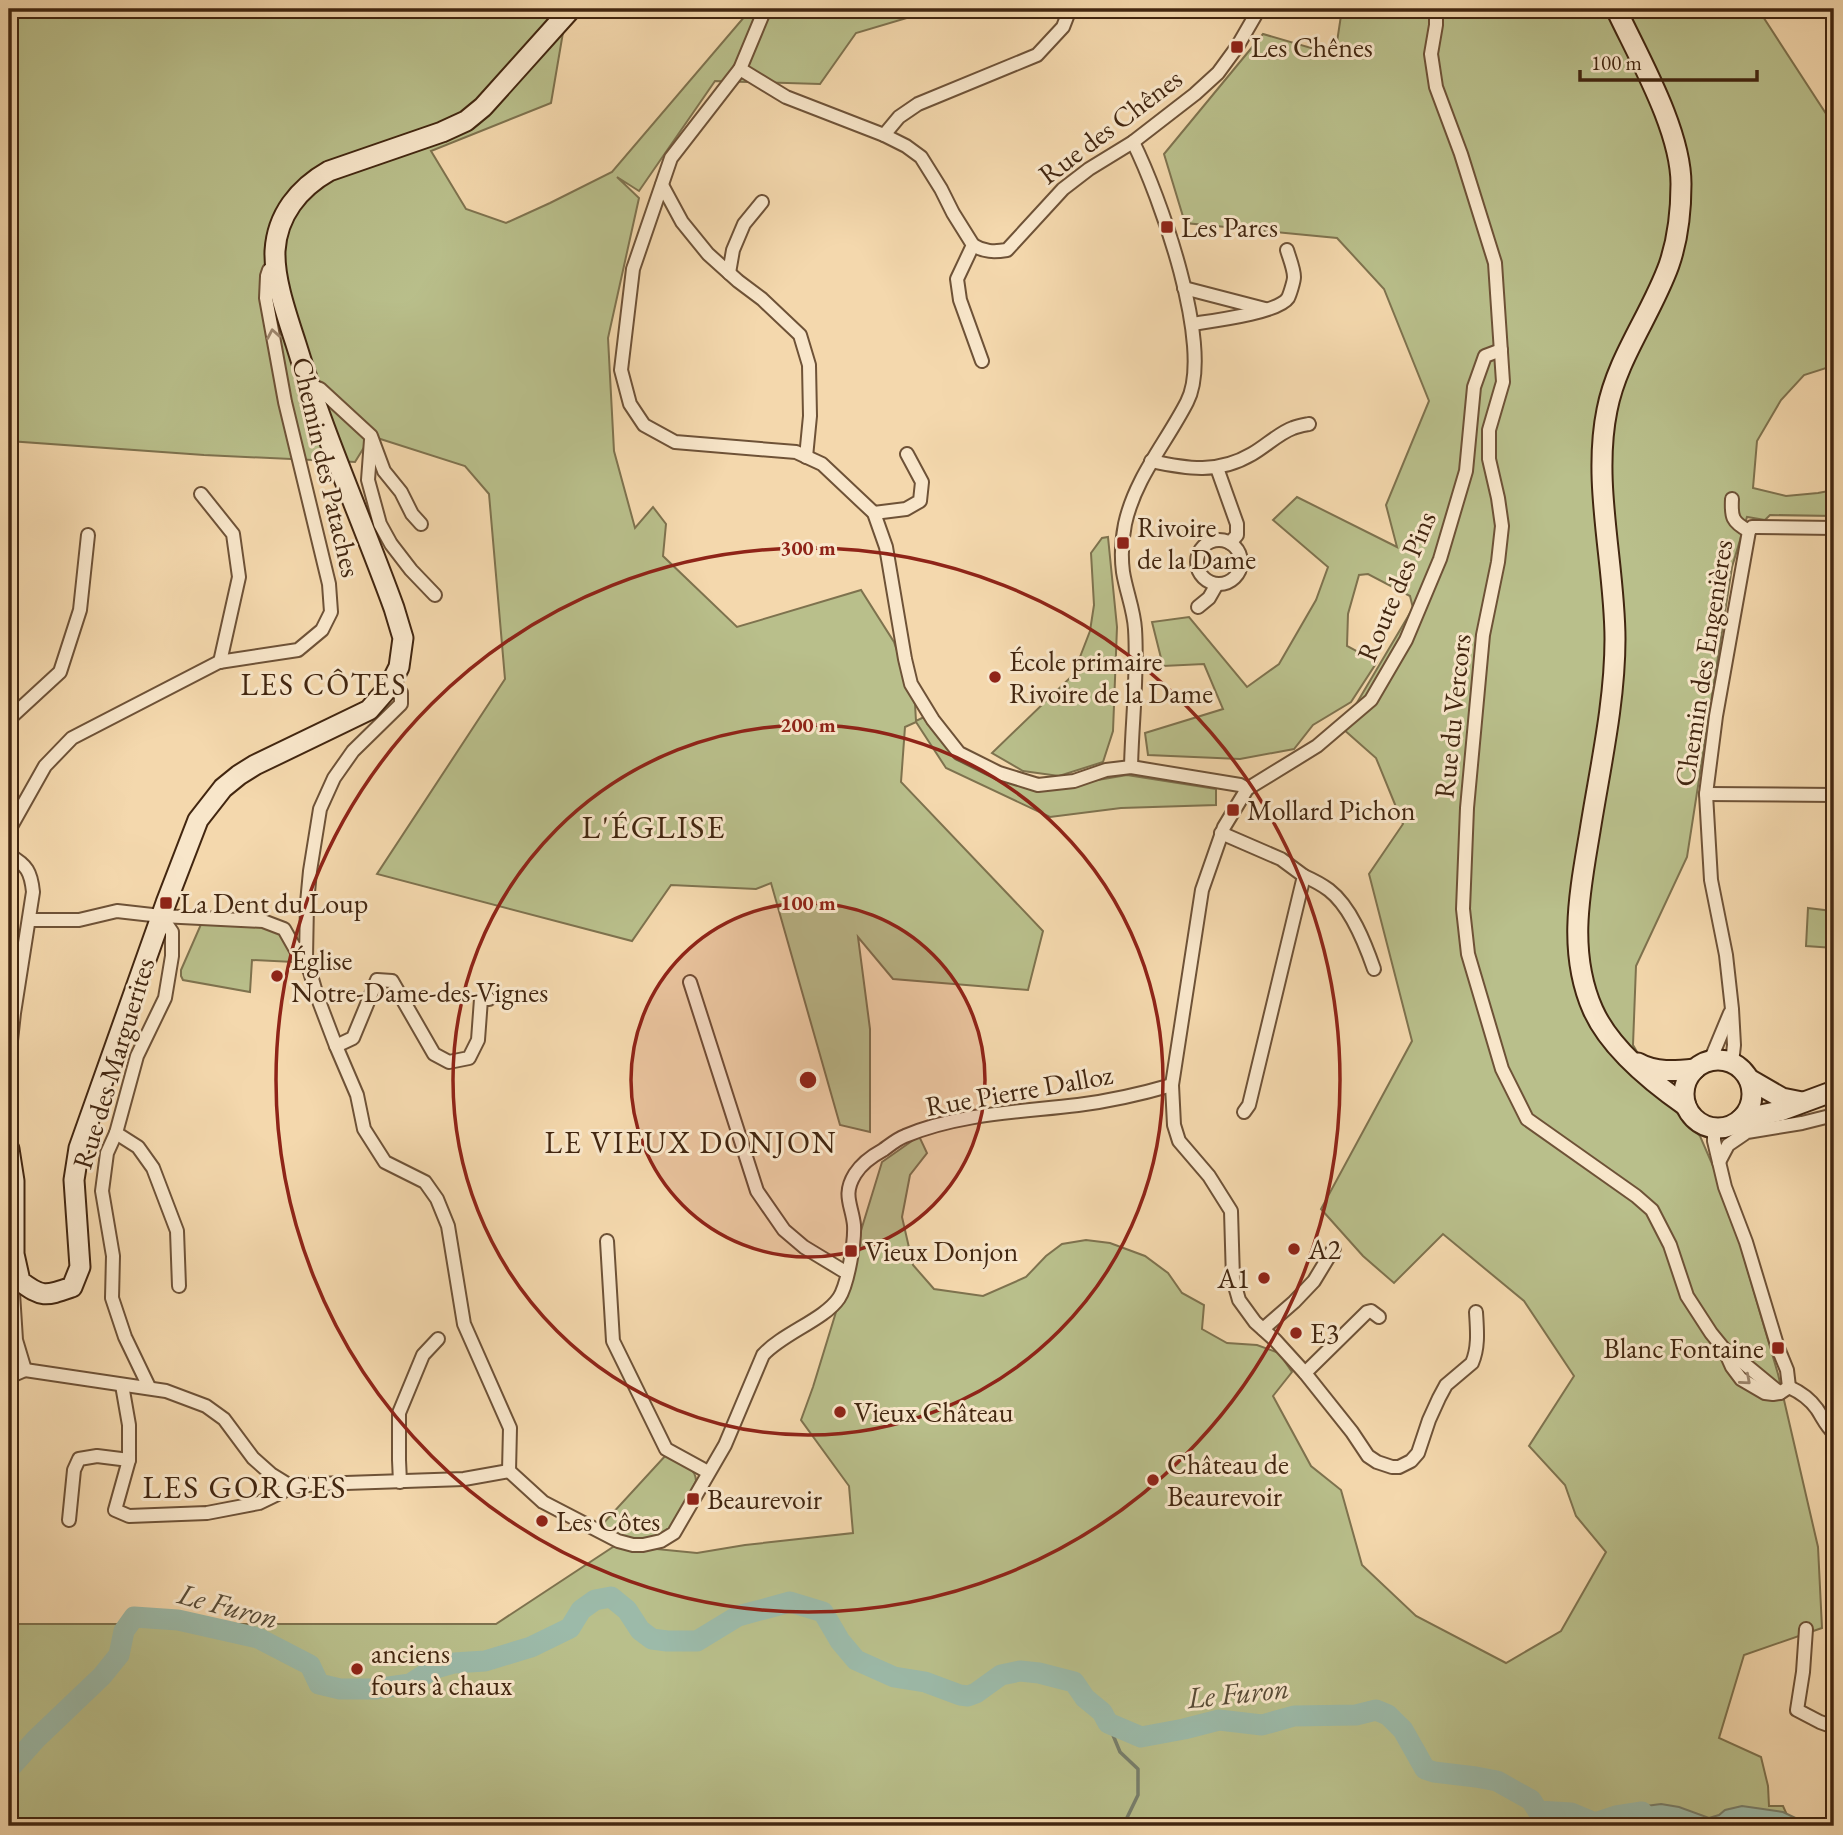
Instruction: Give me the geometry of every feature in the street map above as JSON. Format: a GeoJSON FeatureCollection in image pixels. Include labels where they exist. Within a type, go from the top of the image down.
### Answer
{"type":"FeatureCollection","features":[{"type":"Feature","properties":{"kind":"main road"},"geometry":{"type":"LineString","coordinates":[[9,1149],[14,1181],[14,1254],[20,1281],[36,1294],[51,1294],[72,1287],[80,1267],[74,1180],[79,1148],[198,820],[223,788],[239,775],[369,710],[389,687],[399,667],[403,638],[386,586],[308,384],[276,264],[279,230],[293,200],[329,171],[442,132],[466,121],[483,107],[571,9]]}},
{"type":"Feature","properties":{"kind":"main road"},"geometry":{"type":"LineString","coordinates":[[1616,9],[1659,98],[1677,149],[1681,182],[1677,235],[1668,266],[1618,373],[1606,410],[1602,450],[1615,639],[1611,705],[1581,885],[1576,932],[1579,960],[1594,1012],[1623,1054],[1686,1106],[1703,1124],[1714,1128],[1728,1126],[1741,1119],[1780,1111],[1834,1091]]}},
{"type":"Feature","properties":{"kind":"main road"},"geometry":{"type":"LineString","coordinates":[[1623,1054],[1646,1068],[1675,1071],[1721,1060],[1732,1063],[1742,1069],[1749,1079],[1752,1093],[1749,1108],[1741,1119]]}},
{"type":"Feature","properties":{"kind":"main road"},"geometry":{"type":"LineString","coordinates":[[1686,1106],[1684,1093],[1687,1079],[1702,1065]]}},
{"type":"Feature","properties":{"kind":"main road"},"geometry":{"type":"LineString","coordinates":[[1749,1079],[1782,1098],[1801,1102]]}},
{"type":"Feature","properties":{"kind":"street"},"geometry":{"type":"LineString","coordinates":[[765,9],[740,69],[671,158],[633,269],[621,370],[629,404],[644,425],[676,442],[796,452],[822,464],[874,513],[886,547],[911,684],[933,720],[959,753],[999,774],[1038,785],[1074,781],[1106,770],[1130,767],[1240,785],[1247,789],[1221,833],[1202,890],[1172,1085],[1179,1142],[1209,1176],[1231,1211],[1235,1290],[1244,1308],[1305,1373],[1352,1432],[1368,1457],[1392,1467],[1406,1464],[1415,1457],[1446,1385],[1472,1363],[1477,1350],[1476,1312]]}},
{"type":"Feature","properties":{"kind":"street"},"geometry":{"type":"LineString","coordinates":[[884,135],[899,117],[918,104],[1038,55],[1063,27],[1070,9]]}},
{"type":"Feature","properties":{"kind":"street","name":"Rue des Chênes"},"geometry":{"type":"LineString","coordinates":[[973,245],[995,252],[1007,250],[1063,189],[1089,169],[1133,142],[1195,94],[1217,73],[1237,47],[1259,9]]}},
{"type":"Feature","properties":{"kind":"street","name":"Rue du Vercors"},"geometry":{"type":"LineString","coordinates":[[1436,9],[1431,54],[1436,87],[1461,154],[1495,263],[1503,382],[1489,430],[1489,459],[1502,526],[1498,562],[1483,635],[1467,808],[1463,909],[1468,954],[1502,1069],[1527,1119],[1652,1210],[1670,1245],[1688,1296],[1724,1349],[1784,1390],[1802,1394],[1834,1433]]}},
{"type":"Feature","properties":{"kind":"street"},"geometry":{"type":"LineString","coordinates":[[740,69],[786,97],[870,128],[906,146],[921,157],[973,245],[957,279],[960,300],[982,361]]}},
{"type":"Feature","properties":{"kind":"street"},"geometry":{"type":"LineString","coordinates":[[1130,767],[1135,627],[1123,570],[1126,522],[1138,486],[1188,400],[1195,381],[1192,324],[1175,252],[1147,170],[1133,142]]}},
{"type":"Feature","properties":{"kind":"street"},"geometry":{"type":"LineString","coordinates":[[662,185],[682,222],[708,254],[800,335],[808,366],[810,415],[806,457]]}},
{"type":"Feature","properties":{"kind":"street"},"geometry":{"type":"LineString","coordinates":[[730,273],[733,250],[744,224],[762,202]]}},
{"type":"Feature","properties":{"kind":"street"},"geometry":{"type":"LineString","coordinates":[[1192,324],[1242,316],[1277,306],[1287,298],[1294,276],[1287,250]]}},
{"type":"Feature","properties":{"kind":"street","name":"Chemin des Pataches"},"geometry":{"type":"LineString","coordinates":[[9,830],[45,766],[72,738],[220,662],[298,650],[322,630],[331,612],[330,584],[285,402],[266,298],[267,276],[276,264]]}},
{"type":"Feature","properties":{"kind":"street"},"geometry":{"type":"LineString","coordinates":[[1184,288],[1266,309]]}},
{"type":"Feature","properties":{"kind":"street","name":"Route des Pins"},"geometry":{"type":"LineString","coordinates":[[1247,789],[1317,746],[1371,700],[1406,640],[1440,559],[1466,471],[1474,387],[1485,356],[1501,349]]}},
{"type":"Feature","properties":{"kind":"street"},"geometry":{"type":"LineString","coordinates":[[308,384],[320,389],[371,436],[384,471],[421,524]]}},
{"type":"Feature","properties":{"kind":"street"},"geometry":{"type":"LineString","coordinates":[[1151,461],[1175,466],[1223,467],[1250,456],[1293,428],[1309,424]]}},
{"type":"Feature","properties":{"kind":"street"},"geometry":{"type":"LineString","coordinates":[[371,436],[368,480],[380,524],[411,570],[435,595]]}},
{"type":"Feature","properties":{"kind":"street"},"geometry":{"type":"LineString","coordinates":[[874,513],[906,509],[920,501],[922,482],[907,454]]}},
{"type":"Feature","properties":{"kind":"street"},"geometry":{"type":"LineString","coordinates":[[1217,468],[1237,524],[1237,534],[1230,543]]}},
{"type":"Feature","properties":{"kind":"street"},"geometry":{"type":"LineString","coordinates":[[201,494],[233,534],[239,577],[220,662]]}},
{"type":"Feature","properties":{"kind":"street","name":"Chemin des Engenières"},"geometry":{"type":"LineString","coordinates":[[1732,499],[1731,515],[1749,531],[1716,716],[1706,794],[1711,880],[1726,954],[1732,1009],[1732,1063]]}},
{"type":"Feature","properties":{"kind":"street"},"geometry":{"type":"LineString","coordinates":[[1749,531],[1752,527],[1834,528]]}},
{"type":"Feature","properties":{"kind":"street"},"geometry":{"type":"LineString","coordinates":[[9,719],[60,672],[80,610],[88,534]]}},
{"type":"Feature","properties":{"kind":"street"},"geometry":{"type":"LineString","coordinates":[[1222,540],[1237,548],[1241,564],[1239,573],[1233,579],[1226,584],[1217,584],[1202,576],[1197,561],[1205,545],[1222,540]]}},
{"type":"Feature","properties":{"kind":"street"},"geometry":{"type":"LineString","coordinates":[[1198,607],[1209,598],[1217,584]]}},
{"type":"Feature","properties":{"kind":"street"},"geometry":{"type":"LineString","coordinates":[[122,1385],[129,1425],[128,1460],[115,1510],[129,1516],[207,1513],[259,1503],[292,1487],[316,1484],[464,1479],[509,1471],[510,1429],[464,1324],[448,1226],[437,1199],[425,1182],[385,1162],[364,1129],[358,1095],[336,1046],[308,969],[305,949],[307,904],[320,808],[334,778],[353,751],[401,704],[401,693],[389,687]]}},
{"type":"Feature","properties":{"kind":"street"},"geometry":{"type":"LineString","coordinates":[[1706,794],[1834,795]]}},
{"type":"Feature","properties":{"kind":"street"},"geometry":{"type":"LineString","coordinates":[[1221,833],[1281,859],[1331,892],[1359,931],[1374,969]]}},
{"type":"Feature","properties":{"kind":"street"},"geometry":{"type":"LineString","coordinates":[[9,855],[27,868],[33,892],[9,1059]]}},
{"type":"Feature","properties":{"kind":"street"},"geometry":{"type":"LineString","coordinates":[[1244,1111],[1249,1105],[1304,876]]}},
{"type":"Feature","properties":{"kind":"street"},"geometry":{"type":"LineString","coordinates":[[29,920],[79,920],[117,911],[263,921],[285,929],[308,969]]}},
{"type":"Feature","properties":{"kind":"street","name":"Rue des Marguerites"},"geometry":{"type":"LineString","coordinates":[[149,1387],[125,1337],[112,1298],[113,1255],[102,1191],[107,1153],[116,1133],[137,1056],[165,998],[172,956],[172,932],[161,916]]}},
{"type":"Feature","properties":{"kind":"street"},"geometry":{"type":"LineString","coordinates":[[336,1046],[353,1038],[377,980],[392,981],[434,1054],[449,1062],[469,1058],[478,1040],[481,999],[489,999]]}},
{"type":"Feature","properties":{"kind":"street"},"geometry":{"type":"LineString","coordinates":[[690,982],[757,1191],[784,1230],[804,1247],[842,1270],[848,1270]]}},
{"type":"Feature","properties":{"kind":"street","name":"Chemin des Engenières"},"geometry":{"type":"LineString","coordinates":[[1702,1065],[1732,1009]]}},
{"type":"Feature","properties":{"kind":"street","name":"Rue Pierre Dalloz"},"geometry":{"type":"LineString","coordinates":[[509,1471],[543,1502],[618,1541],[643,1545],[661,1541],[674,1533],[725,1445],[763,1355],[772,1345],[829,1309],[845,1287],[854,1230],[848,1195],[854,1175],[870,1157],[904,1136],[948,1122],[1023,1110],[1079,1105],[1172,1085]]}},
{"type":"Feature","properties":{"kind":"street"},"geometry":{"type":"LineString","coordinates":[[1718,1162],[1728,1145],[1747,1132],[1834,1115]]}},
{"type":"Feature","properties":{"kind":"street"},"geometry":{"type":"LineString","coordinates":[[1714,1128],[1714,1142],[1725,1187],[1746,1242],[1787,1370],[1789,1378],[1784,1390]]}},
{"type":"Feature","properties":{"kind":"street"},"geometry":{"type":"LineString","coordinates":[[116,1133],[138,1147],[153,1168],[177,1231],[179,1286]]}},
{"type":"Feature","properties":{"kind":"street"},"geometry":{"type":"LineString","coordinates":[[607,1241],[613,1341],[666,1449],[708,1472]]}},
{"type":"Feature","properties":{"kind":"street"},"geometry":{"type":"LineString","coordinates":[[1263,1329],[1314,1280],[1335,1248]]}},
{"type":"Feature","properties":{"kind":"street"},"geometry":{"type":"LineString","coordinates":[[9,1283],[13,1293],[16,1340],[25,1370]]}},
{"type":"Feature","properties":{"kind":"street"},"geometry":{"type":"LineString","coordinates":[[1305,1373],[1367,1312],[1371,1311],[1379,1317]]}},
{"type":"Feature","properties":{"kind":"street"},"geometry":{"type":"LineString","coordinates":[[400,1482],[400,1413],[423,1355],[438,1339]]}},
{"type":"Feature","properties":{"kind":"street"},"geometry":{"type":"LineString","coordinates":[[9,1377],[25,1370],[149,1387],[206,1406],[224,1419],[253,1458],[292,1487]]}},
{"type":"Feature","properties":{"kind":"street"},"geometry":{"type":"LineString","coordinates":[[69,1520],[74,1470],[79,1459],[97,1456],[128,1460]]}},
{"type":"Feature","properties":{"kind":"street"},"geometry":{"type":"LineString","coordinates":[[1806,1629],[1797,1710],[1834,1727]]}},
{"type":"Feature","properties":{"kind":"green space"},"geometry":{"type":"Polygon","coordinates":[[[9,9],[567,9],[551,103],[431,151],[466,209],[506,223],[612,172],[751,9],[937,9],[856,33],[820,84],[715,81],[639,191],[617,177],[639,198],[608,338],[614,451],[635,528],[653,507],[666,524],[663,556],[737,627],[861,590],[894,642],[915,704],[916,721],[924,717],[956,757],[1045,789],[1127,775],[1216,789],[1216,805],[1121,808],[1050,817],[946,768],[916,722],[905,727],[901,782],[1043,931],[1028,990],[893,979],[858,937],[870,1029],[870,1132],[840,1125],[771,883],[756,889],[671,885],[632,941],[377,874],[505,679],[489,494],[465,466],[371,436],[355,462],[204,455],[9,441],[9,9]]]}},
{"type":"Feature","properties":{"kind":"green space"},"geometry":{"type":"Polygon","coordinates":[[[1342,9],[1758,9],[1834,126],[1834,370],[1829,367],[1804,375],[1781,400],[1757,441],[1753,488],[1786,496],[1834,490],[1834,516],[1770,515],[1765,520],[1747,517],[1732,567],[1687,857],[1636,966],[1633,1045],[1665,1100],[1700,1136],[1726,1196],[1778,1374],[1818,1547],[1822,1628],[1744,1655],[1719,1738],[1761,1757],[1768,1786],[1769,1806],[1783,1806],[1792,1826],[9,1826],[9,1624],[496,1624],[616,1545],[697,1553],[853,1533],[849,1486],[801,1420],[882,1162],[919,1136],[927,1153],[910,1175],[902,1217],[913,1265],[934,1289],[983,1296],[1026,1277],[1062,1244],[1086,1240],[1110,1243],[1145,1256],[1168,1273],[1182,1293],[1204,1305],[1202,1329],[1227,1343],[1257,1345],[1279,1353],[1292,1372],[1273,1396],[1311,1466],[1341,1490],[1362,1565],[1416,1616],[1506,1663],[1561,1631],[1606,1552],[1576,1516],[1565,1485],[1529,1446],[1574,1376],[1524,1301],[1443,1234],[1394,1283],[1363,1256],[1321,1209],[1412,1041],[1369,874],[1403,824],[1376,758],[1342,728],[1413,608],[1410,596],[1368,574],[1359,575],[1348,614],[1347,646],[1377,662],[1351,702],[1313,725],[1294,749],[1240,759],[1148,755],[1145,733],[1223,709],[1204,664],[1163,666],[1152,622],[1189,617],[1247,687],[1279,664],[1316,600],[1328,567],[1273,520],[1297,497],[1397,547],[1386,505],[1429,401],[1384,289],[1337,238],[1185,223],[1164,154],[1263,34],[1335,55],[1342,9]]]}},
{"type":"Feature","properties":{"kind":"green space"},"geometry":{"type":"Polygon","coordinates":[[[1108,537],[1117,627],[1113,731],[1103,762],[1059,776],[1023,771],[992,753],[1073,675],[1090,631],[1094,605],[1091,553],[1102,538],[1108,537]]]}},
{"type":"Feature","properties":{"kind":"green space"},"geometry":{"type":"Polygon","coordinates":[[[1808,908],[1832,911],[1834,948],[1806,946],[1808,908]]]}},
{"type":"Feature","properties":{"kind":"green space"},"geometry":{"type":"Polygon","coordinates":[[[202,922],[263,925],[284,932],[293,962],[252,960],[250,992],[183,980],[181,970],[202,922]]]}},
{"type":"Feature","properties":{"kind":"green space"},"geometry":{"type":"Polygon","coordinates":[[[666,1455],[690,1468],[696,1481],[678,1517],[664,1535],[637,1542],[599,1528],[666,1455]]]}},
{"type":"Feature","properties":{"kind":"shaded area"},"geometry":{"type":"Polygon","coordinates":[[[1661,1804],[1679,1807],[1709,1818],[1742,1806],[1783,1812],[1816,1826],[1654,1826],[1616,1816],[1638,1807],[1661,1804]]]}},
{"type":"Feature","properties":{"kind":"waterway","name":"Le Furon"},"geometry":{"type":"LineString","coordinates":[[9,1769],[36,1739],[102,1676],[119,1655],[124,1631],[134,1617],[178,1620],[258,1638],[310,1665],[319,1684],[340,1689],[375,1689],[410,1684],[433,1669],[454,1663],[485,1661],[531,1647],[570,1628],[581,1610],[595,1600],[611,1597],[627,1610],[640,1630],[652,1639],[667,1641],[697,1641],[738,1616],[790,1602],[823,1612],[840,1641],[856,1660],[894,1677],[925,1682],[968,1696],[1001,1675],[1020,1671],[1039,1673],[1074,1682],[1085,1698],[1102,1712],[1108,1723],[1141,1737],[1219,1720],[1262,1725],[1294,1716],[1356,1715],[1376,1710],[1388,1715],[1403,1730],[1425,1769],[1497,1781],[1531,1800],[1538,1811],[1571,1813],[1595,1823],[1642,1812]]}},
{"type":"Feature","properties":{"kind":"waterway","name":"Le Furon"},"geometry":{"type":"LineString","coordinates":[[369,1689],[369,1694]]}},
{"type":"Feature","properties":{"kind":"waterway"},"geometry":{"type":"LineString","coordinates":[[1108,1723],[1120,1752],[1138,1769],[1138,1795],[1123,1826]]}},
{"type":"Feature","properties":{"kind":"place","name":"Les Chênes"},"geometry":{"type":"Point","coordinates":[1237,47]}},
{"type":"Feature","properties":{"kind":"place","name":"Les Parcs"},"geometry":{"type":"Point","coordinates":[1167,227]}},
{"type":"Feature","properties":{"kind":"place","name":"Rivoire de la Dame"},"geometry":{"type":"Point","coordinates":[1123,543]}},
{"type":"Feature","properties":{"kind":"place","name":"École primaire Rivoire de la Dame"},"geometry":{"type":"Point","coordinates":[995,677]}},
{"type":"Feature","properties":{"kind":"place","name":"Mollard Pichon"},"geometry":{"type":"Point","coordinates":[1233,810]}},
{"type":"Feature","properties":{"kind":"place","name":"La Dent du Loup"},"geometry":{"type":"Point","coordinates":[166,903]}},
{"type":"Feature","properties":{"kind":"place","name":"Église Notre-Dame-des-Vignes"},"geometry":{"type":"Point","coordinates":[277,976]}},
{"type":"Feature","properties":{"kind":"place","name":"A2"},"geometry":{"type":"Point","coordinates":[1294,1249]}},
{"type":"Feature","properties":{"kind":"place","name":"Vieux Donjon"},"geometry":{"type":"Point","coordinates":[851,1251]}},
{"type":"Feature","properties":{"kind":"place","name":"A1"},"geometry":{"type":"Point","coordinates":[1264,1278]}},
{"type":"Feature","properties":{"kind":"place","name":"E3"},"geometry":{"type":"Point","coordinates":[1296,1333]}},
{"type":"Feature","properties":{"kind":"place","name":"Blanc Fontaine"},"geometry":{"type":"Point","coordinates":[1778,1348]}},
{"type":"Feature","properties":{"kind":"place","name":"Vieux Château"},"geometry":{"type":"Point","coordinates":[840,1412]}},
{"type":"Feature","properties":{"kind":"place","name":"Château de Beaurevoir"},"geometry":{"type":"Point","coordinates":[1153,1480]}},
{"type":"Feature","properties":{"kind":"place","name":"Beaurevoir"},"geometry":{"type":"Point","coordinates":[693,1499]}},
{"type":"Feature","properties":{"kind":"place","name":"Les Côtes"},"geometry":{"type":"Point","coordinates":[542,1521]}},
{"type":"Feature","properties":{"kind":"place","name":"anciens fours à chaux"},"geometry":{"type":"Point","coordinates":[357,1669]}},
{"type":"Feature","properties":{"kind":"district","name":"LES CÔTES"},"geometry":{"type":"Point","coordinates":[324,685]}},
{"type":"Feature","properties":{"kind":"district","name":"L'ÉGLISE"},"geometry":{"type":"Point","coordinates":[654,827]}},
{"type":"Feature","properties":{"kind":"district","name":"LE VIEUX DONJON"},"geometry":{"type":"Point","coordinates":[691,1143]}},
{"type":"Feature","properties":{"kind":"district","name":"LES GORGES"},"geometry":{"type":"Point","coordinates":[245,1487]}}]}
